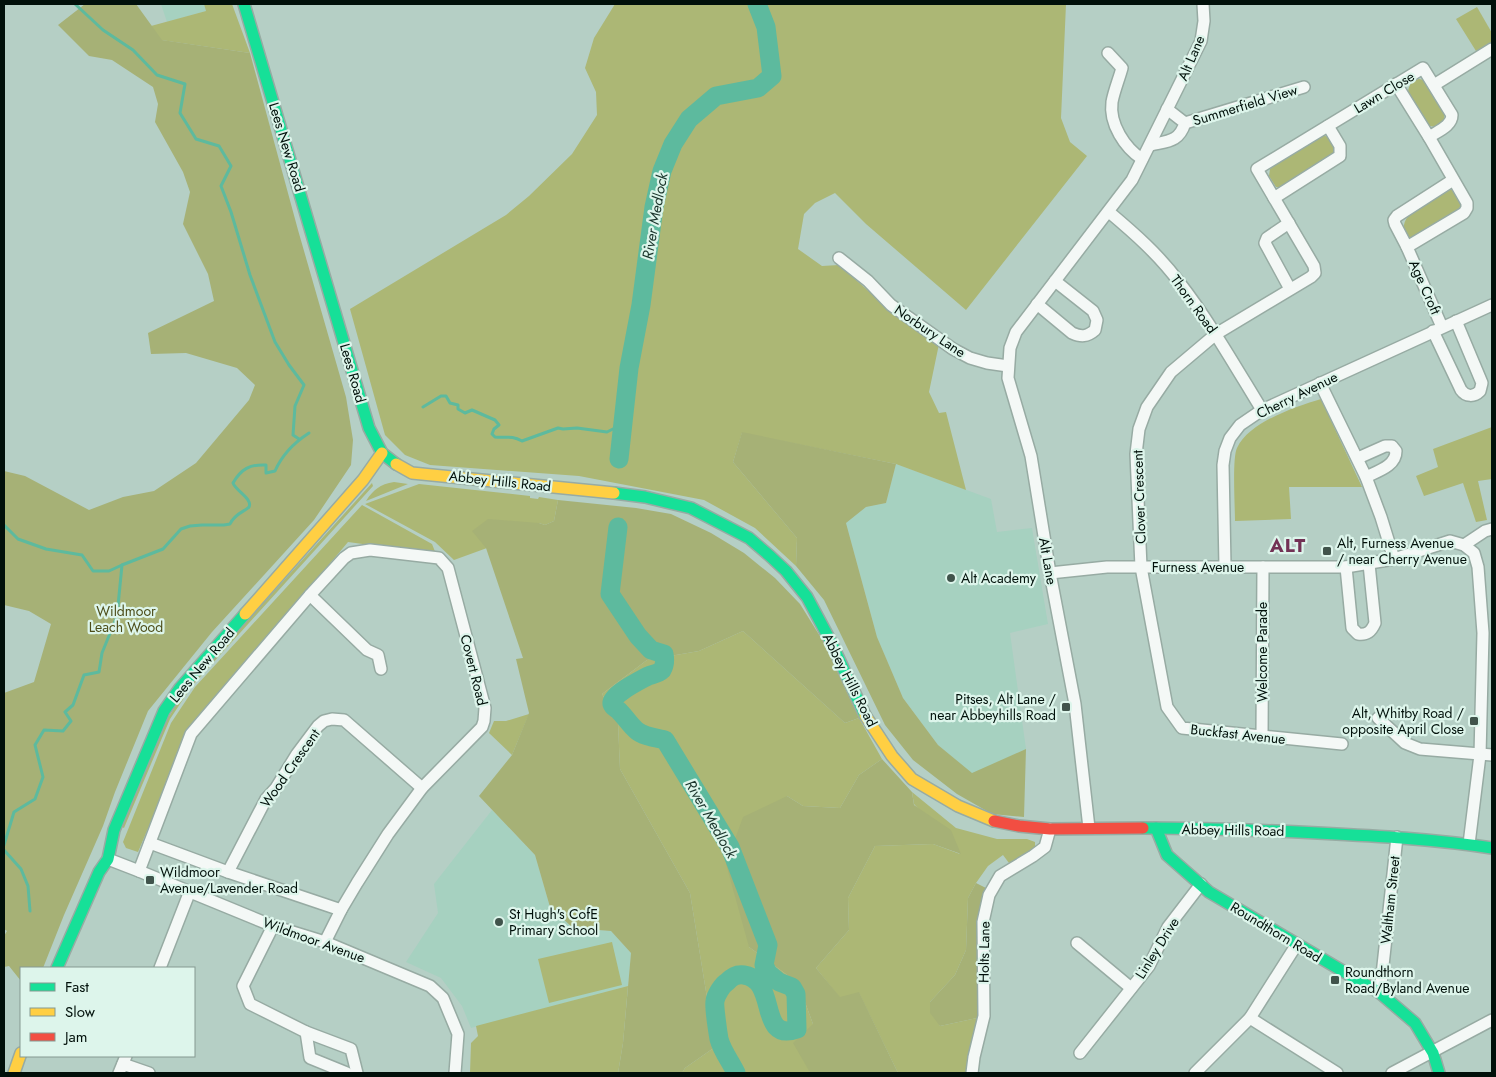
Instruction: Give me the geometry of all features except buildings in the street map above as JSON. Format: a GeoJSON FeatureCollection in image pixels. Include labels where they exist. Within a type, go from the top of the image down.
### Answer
{"type":"FeatureCollection","features":[{"type":"Feature","properties":{"kind":"main road","name":"Lees New Road"},"geometry":{"type":"LineString","coordinates":[[244,4],[330,291]]}},
{"type":"Feature","properties":{"kind":"main road","name":"Lees Road"},"geometry":{"type":"LineString","coordinates":[[330,291],[369,428],[382,453]]}},
{"type":"Feature","properties":{"kind":"main road","name":"Lees New Road"},"geometry":{"type":"LineString","coordinates":[[58,967],[99,872],[108,859],[114,830],[164,711],[180,688],[363,480],[382,453]]}},
{"type":"Feature","properties":{"kind":"main road","name":"Abbey Hills Road"},"geometry":{"type":"LineString","coordinates":[[382,453],[400,467],[412,473],[645,497],[691,508],[749,538],[786,571],[807,597],[830,640],[865,715],[892,756],[912,779],[958,806],[992,821],[1050,829],[1239,828],[1397,837],[1492,848]]}},
{"type":"Feature","properties":{"kind":"main road","name":"Roundthorn Road"},"geometry":{"type":"LineString","coordinates":[[1156,828],[1167,855],[1209,892],[1380,993],[1415,1023],[1433,1053],[1439,1073]]}},
{"type":"Feature","properties":{"kind":"main road"},"geometry":{"type":"LineString","coordinates":[[14,1073],[20,1056]]}},
{"type":"Feature","properties":{"kind":"street","name":"Alt Lane"},"geometry":{"type":"LineString","coordinates":[[1089,828],[1075,704],[1050,573],[1031,456],[1008,378],[1010,348],[1016,332],[1132,180],[1201,41],[1204,21],[1203,4]]}},
{"type":"Feature","properties":{"kind":"street"},"geometry":{"type":"LineString","coordinates":[[1429,137],[1449,124],[1453,118],[1434,85],[1492,49]]}},
{"type":"Feature","properties":{"kind":"street"},"geometry":{"type":"LineString","coordinates":[[1108,53],[1122,68],[1112,103],[1112,116],[1120,138],[1134,154],[1142,159]]}},
{"type":"Feature","properties":{"kind":"street","name":"Lawn Close"},"geometry":{"type":"LineString","coordinates":[[1290,289],[1311,277],[1315,270],[1257,168],[1423,68],[1434,85]]}},
{"type":"Feature","properties":{"kind":"street","name":"Age Croft"},"geometry":{"type":"LineString","coordinates":[[1396,84],[1467,203],[1464,213],[1408,247]]}},
{"type":"Feature","properties":{"kind":"street","name":"Summerfield View"},"geometry":{"type":"LineString","coordinates":[[1185,123],[1304,87]]}},
{"type":"Feature","properties":{"kind":"street"},"geometry":{"type":"LineString","coordinates":[[1151,144],[1175,140],[1180,135],[1185,123],[1167,109]]}},
{"type":"Feature","properties":{"kind":"street"},"geometry":{"type":"LineString","coordinates":[[1274,198],[1340,156],[1340,146],[1328,126]]}},
{"type":"Feature","properties":{"kind":"street","name":"Age Croft"},"geometry":{"type":"LineString","coordinates":[[1438,329],[1408,247],[1394,220],[1397,216],[1453,180]]}},
{"type":"Feature","properties":{"kind":"street","name":"Thorn Road"},"geometry":{"type":"LineString","coordinates":[[1109,212],[1143,241],[1178,280],[1216,334],[1262,410]]}},
{"type":"Feature","properties":{"kind":"street"},"geometry":{"type":"LineString","coordinates":[[1289,223],[1267,238],[1265,243],[1290,289]]}},
{"type":"Feature","properties":{"kind":"street","name":"Norbury Lane"},"geometry":{"type":"LineString","coordinates":[[839,258],[868,281],[891,305],[953,349],[978,361],[1008,366]]}},
{"type":"Feature","properties":{"kind":"street"},"geometry":{"type":"LineString","coordinates":[[1037,304],[1079,336],[1088,335],[1095,330],[1097,320],[1093,311],[1055,281]]}},
{"type":"Feature","properties":{"kind":"street","name":"Clover Crescent"},"geometry":{"type":"LineString","coordinates":[[1142,567],[1136,454],[1139,429],[1147,407],[1171,372],[1216,334],[1290,289]]}},
{"type":"Feature","properties":{"kind":"street","name":"Cherry Avenue"},"geometry":{"type":"LineString","coordinates":[[1225,566],[1223,465],[1230,438],[1240,425],[1262,410],[1492,305]]}},
{"type":"Feature","properties":{"kind":"street"},"geometry":{"type":"LineString","coordinates":[[1438,329],[1461,390],[1466,395],[1474,395],[1480,391],[1482,383],[1456,321]]}},
{"type":"Feature","properties":{"kind":"street"},"geometry":{"type":"LineString","coordinates":[[1320,383],[1366,477],[1381,516],[1394,559]]}},
{"type":"Feature","properties":{"kind":"street"},"geometry":{"type":"LineString","coordinates":[[1358,458],[1385,446],[1392,446],[1396,451],[1396,458],[1392,463],[1366,477]]}},
{"type":"Feature","properties":{"kind":"street"},"geometry":{"type":"LineString","coordinates":[[1469,844],[1480,755],[1488,634],[1478,567],[1474,553],[1464,545],[1485,531],[1492,529]]}},
{"type":"Feature","properties":{"kind":"street","name":"Furness Avenue"},"geometry":{"type":"LineString","coordinates":[[1050,573],[1107,567],[1346,567],[1394,559],[1450,541],[1464,545]]}},
{"type":"Feature","properties":{"kind":"street","name":"Covert Road"},"geometry":{"type":"LineString","coordinates":[[139,870],[191,734],[344,558],[351,553],[370,550],[439,558],[448,568],[485,708],[484,721],[482,727],[422,788],[388,834],[341,910],[325,942]]}},
{"type":"Feature","properties":{"kind":"street"},"geometry":{"type":"LineString","coordinates":[[1346,567],[1352,628],[1358,634],[1365,635],[1372,631],[1375,623],[1369,564]]}},
{"type":"Feature","properties":{"kind":"street","name":"Buckfast Avenue"},"geometry":{"type":"LineString","coordinates":[[1142,567],[1167,708],[1182,728],[1342,744]]}},
{"type":"Feature","properties":{"kind":"street","name":"Welcome Parade"},"geometry":{"type":"LineString","coordinates":[[1262,736],[1263,567]]}},
{"type":"Feature","properties":{"kind":"street"},"geometry":{"type":"LineString","coordinates":[[310,595],[367,650],[378,655],[382,669]]}},
{"type":"Feature","properties":{"kind":"street"},"geometry":{"type":"LineString","coordinates":[[1378,718],[1405,743],[1420,749],[1492,756]]}},
{"type":"Feature","properties":{"kind":"street","name":"Wood Crescent"},"geometry":{"type":"LineString","coordinates":[[228,872],[266,799],[276,788],[318,726],[324,721],[332,719],[344,720],[422,788]]}},
{"type":"Feature","properties":{"kind":"street","name":"Holts Lane"},"geometry":{"type":"LineString","coordinates":[[972,1073],[984,1016],[983,922],[989,895],[1000,876],[1045,847],[1050,829]]}},
{"type":"Feature","properties":{"kind":"street","name":"Waltham Street"},"geometry":{"type":"LineString","coordinates":[[1380,993],[1397,837]]}},
{"type":"Feature","properties":{"kind":"street"},"geometry":{"type":"LineString","coordinates":[[150,843],[228,872],[341,910]]}},
{"type":"Feature","properties":{"kind":"street","name":"Wildmoor Avenue"},"geometry":{"type":"LineString","coordinates":[[108,859],[273,926],[325,942],[430,986],[444,998],[458,1034],[455,1073]]}},
{"type":"Feature","properties":{"kind":"street","name":"Linley Drive"},"geometry":{"type":"LineString","coordinates":[[1080,1053],[1149,966],[1168,926],[1201,884]]}},
{"type":"Feature","properties":{"kind":"street"},"geometry":{"type":"LineString","coordinates":[[160,967],[190,891]]}},
{"type":"Feature","properties":{"kind":"street"},"geometry":{"type":"LineString","coordinates":[[273,926],[243,986],[250,1004],[306,1032],[351,1049],[356,1073]]}},
{"type":"Feature","properties":{"kind":"street","name":"Linley Drive"},"geometry":{"type":"LineString","coordinates":[[1077,943],[1131,988]]}},
{"type":"Feature","properties":{"kind":"street"},"geometry":{"type":"LineString","coordinates":[[1195,1073],[1250,1018],[1297,944]]}},
{"type":"Feature","properties":{"kind":"street"},"geometry":{"type":"LineString","coordinates":[[1250,1018],[1337,1073]]}},
{"type":"Feature","properties":{"kind":"street"},"geometry":{"type":"LineString","coordinates":[[1392,1073],[1433,1053],[1492,1020]]}},
{"type":"Feature","properties":{"kind":"street"},"geometry":{"type":"LineString","coordinates":[[306,1032],[310,1058],[347,1073]]}},
{"type":"Feature","properties":{"kind":"street"},"geometry":{"type":"LineString","coordinates":[[123,1064],[149,1073]]}},
{"type":"Feature","properties":{"kind":"shaded area"},"geometry":{"type":"Polygon","coordinates":[[[161,4],[204,4],[206,11],[167,22],[161,4]]]}},
{"type":"Feature","properties":{"kind":"shaded area","name":"Alt Academy"},"geometry":{"type":"Polygon","coordinates":[[[896,464],[991,499],[997,532],[1032,528],[1048,624],[1010,633],[1026,749],[972,774],[938,745],[903,698],[877,637],[846,523],[866,507],[886,503],[896,464]]]}},
{"type":"Feature","properties":{"kind":"shaded area","name":"St Hugh's CofE Primary School"},"geometry":{"type":"Polygon","coordinates":[[[492,810],[535,855],[550,907],[573,928],[611,931],[631,953],[628,986],[471,1028],[462,1006],[441,978],[406,962],[438,913],[434,884],[492,810]]]}},
{"type":"Feature","properties":{"kind":"green space","name":"Wildmoor Leach Wood"},"geometry":{"type":"Polygon","coordinates":[[[85,4],[136,4],[162,40],[250,53],[346,397],[353,440],[351,465],[314,520],[212,632],[148,711],[103,826],[43,967],[20,967],[20,980],[9,966],[4,967],[4,936],[7,931],[4,929],[4,693],[34,682],[51,624],[29,611],[4,605],[4,471],[25,476],[89,510],[123,497],[154,491],[196,463],[249,400],[255,385],[237,368],[186,353],[151,354],[148,333],[214,301],[208,274],[183,224],[190,192],[183,172],[155,122],[158,104],[153,87],[112,60],[89,56],[58,25],[85,4]]]}},
{"type":"Feature","properties":{"kind":"green space"},"geometry":{"type":"Polygon","coordinates":[[[204,4],[232,4],[250,53],[161,40],[151,26],[206,11],[204,4]]]}},
{"type":"Feature","properties":{"kind":"green space"},"geometry":{"type":"Polygon","coordinates":[[[615,4],[1066,4],[1061,118],[1070,142],[1087,156],[966,310],[866,224],[835,193],[815,203],[804,214],[798,249],[822,266],[839,265],[889,309],[939,344],[929,392],[939,413],[946,412],[966,490],[896,464],[742,433],[733,462],[797,538],[796,566],[755,528],[704,500],[579,476],[430,465],[405,455],[385,435],[350,309],[506,215],[529,196],[572,154],[597,115],[596,92],[585,68],[594,38],[615,4]]]}},
{"type":"Feature","properties":{"kind":"green space"},"geometry":{"type":"Polygon","coordinates":[[[1477,7],[1492,33],[1492,42],[1476,51],[1456,19],[1477,7]]]}},
{"type":"Feature","properties":{"kind":"green space"},"geometry":{"type":"Polygon","coordinates":[[[1419,79],[1424,80],[1445,113],[1444,119],[1436,126],[1427,124],[1408,92],[1411,83],[1419,79]]]}},
{"type":"Feature","properties":{"kind":"green space"},"geometry":{"type":"Polygon","coordinates":[[[1320,136],[1326,136],[1332,143],[1334,153],[1329,159],[1283,187],[1276,187],[1269,176],[1270,169],[1320,136]]]}},
{"type":"Feature","properties":{"kind":"green space"},"geometry":{"type":"Polygon","coordinates":[[[1450,190],[1455,190],[1462,202],[1459,209],[1414,238],[1409,237],[1404,228],[1408,216],[1450,190]]]}},
{"type":"Feature","properties":{"kind":"green space"},"geometry":{"type":"Polygon","coordinates":[[[1321,399],[1362,487],[1289,487],[1291,519],[1235,521],[1235,453],[1243,439],[1262,423],[1299,406],[1321,399]]]}},
{"type":"Feature","properties":{"kind":"green space"},"geometry":{"type":"Polygon","coordinates":[[[1492,427],[1492,479],[1478,481],[1487,520],[1476,522],[1463,483],[1424,496],[1416,476],[1438,467],[1433,449],[1492,427]]]}},
{"type":"Feature","properties":{"kind":"green space"},"geometry":{"type":"Polygon","coordinates":[[[742,432],[896,464],[886,503],[866,507],[846,523],[877,637],[903,698],[938,745],[972,773],[1026,749],[1024,817],[992,814],[957,794],[913,760],[885,725],[824,600],[796,566],[797,538],[733,462],[742,432]]]}},
{"type":"Feature","properties":{"kind":"green space"},"geometry":{"type":"Polygon","coordinates":[[[394,482],[408,484],[366,501],[377,488],[394,482]]]}},
{"type":"Feature","properties":{"kind":"green space"},"geometry":{"type":"Polygon","coordinates":[[[372,483],[373,486],[192,686],[170,719],[124,828],[122,827],[168,718],[189,685],[372,483]]]}},
{"type":"Feature","properties":{"kind":"green space"},"geometry":{"type":"Polygon","coordinates":[[[419,484],[558,500],[554,521],[545,525],[539,523],[487,548],[454,560],[435,542],[365,504],[419,484]]]}},
{"type":"Feature","properties":{"kind":"green space"},"geometry":{"type":"Polygon","coordinates":[[[558,500],[636,508],[671,514],[711,533],[744,553],[775,578],[800,604],[823,641],[859,718],[845,723],[743,631],[699,651],[647,660],[602,694],[618,722],[620,769],[690,893],[715,1047],[685,1068],[682,1073],[618,1073],[623,1043],[631,953],[611,931],[573,928],[550,907],[535,855],[479,796],[512,755],[529,713],[516,659],[523,658],[486,548],[472,531],[488,519],[545,525],[554,521],[558,500]]]}},
{"type":"Feature","properties":{"kind":"green space"},"geometry":{"type":"Polygon","coordinates":[[[362,505],[432,544],[436,554],[348,542],[189,732],[138,852],[126,848],[123,842],[171,723],[195,687],[362,505]]]}},
{"type":"Feature","properties":{"kind":"green space"},"geometry":{"type":"Polygon","coordinates":[[[743,631],[845,723],[859,718],[882,759],[859,775],[840,808],[803,806],[787,796],[749,947],[798,983],[813,1024],[810,1073],[682,1073],[685,1068],[715,1047],[690,893],[620,769],[618,722],[602,694],[647,660],[699,651],[743,631]]]}},
{"type":"Feature","properties":{"kind":"green space"},"geometry":{"type":"Polygon","coordinates":[[[529,714],[512,755],[489,733],[494,721],[506,721],[529,714]]]}},
{"type":"Feature","properties":{"kind":"green space"},"geometry":{"type":"Polygon","coordinates":[[[882,759],[912,792],[914,805],[951,830],[961,854],[933,844],[875,846],[848,898],[849,930],[816,968],[840,997],[859,992],[898,1073],[810,1073],[793,1043],[813,1024],[798,983],[749,947],[726,864],[743,817],[787,796],[803,806],[840,808],[859,775],[882,759]]]}},
{"type":"Feature","properties":{"kind":"green space"},"geometry":{"type":"Polygon","coordinates":[[[912,792],[956,828],[997,839],[1027,839],[1035,842],[1035,850],[1009,863],[1003,855],[988,866],[976,883],[968,898],[966,950],[955,975],[930,1002],[940,1026],[977,1018],[969,1073],[898,1073],[859,993],[840,998],[816,968],[849,930],[848,898],[875,846],[933,844],[960,854],[914,804],[912,792]]]}},
{"type":"Feature","properties":{"kind":"green space"},"geometry":{"type":"Polygon","coordinates":[[[976,883],[988,889],[978,950],[977,1018],[940,1026],[930,1013],[930,1002],[955,975],[966,950],[968,898],[976,883]]]}},
{"type":"Feature","properties":{"kind":"green space"},"geometry":{"type":"Polygon","coordinates":[[[612,942],[622,985],[549,1003],[538,959],[612,942]]]}},
{"type":"Feature","properties":{"kind":"green space"},"geometry":{"type":"Polygon","coordinates":[[[628,986],[623,1043],[618,1073],[470,1073],[471,1043],[478,1036],[476,1026],[628,986]]]}},
{"type":"Feature","properties":{"kind":"waterway"},"geometry":{"type":"LineString","coordinates":[[75,4],[103,30],[133,50],[157,75],[185,84],[180,113],[196,139],[219,146],[231,166],[221,186],[250,275],[275,342],[304,385],[295,406],[293,435],[299,439]]}},
{"type":"Feature","properties":{"kind":"waterway","name":"River Medlock"},"geometry":{"type":"LineString","coordinates":[[619,459],[629,368],[641,305],[654,207],[662,171],[673,144],[689,119],[716,96],[758,88],[772,76],[766,27],[757,4]]}},
{"type":"Feature","properties":{"kind":"waterway"},"geometry":{"type":"LineString","coordinates":[[423,407],[441,396],[446,396],[450,403],[458,405],[458,409],[465,413],[472,410],[495,420],[499,425],[492,434],[495,437],[512,437],[522,441],[558,428],[577,428],[607,432],[615,428],[616,422],[623,419]]}},
{"type":"Feature","properties":{"kind":"waterway"},"geometry":{"type":"LineString","coordinates":[[4,845],[14,812],[35,799],[43,777],[35,745],[44,730],[63,731],[71,721],[65,712],[73,705],[84,675],[99,672],[102,653],[117,616],[122,565],[163,549],[181,529],[190,526],[230,524],[250,504],[233,483],[239,474],[247,468],[260,465],[266,465],[266,473],[275,471],[289,449],[309,433]]}},
{"type":"Feature","properties":{"kind":"waterway"},"geometry":{"type":"LineString","coordinates":[[4,525],[18,539],[46,549],[82,555],[93,571],[109,571],[122,565]]}},
{"type":"Feature","properties":{"kind":"waterway","name":"River Medlock"},"geometry":{"type":"LineString","coordinates":[[618,527],[610,594],[638,636],[651,650],[664,654],[665,660],[662,670],[648,676],[616,696],[613,700],[613,707],[642,734],[665,740],[730,847],[768,945],[764,965],[768,973],[779,982],[792,987],[796,994],[797,1029],[785,1031],[777,1027],[772,1019],[766,998],[755,979],[744,975],[736,975],[721,988],[715,1001],[719,1039],[736,1073]]}},
{"type":"Feature","properties":{"kind":"waterway"},"geometry":{"type":"LineString","coordinates":[[4,850],[21,869],[28,886],[30,911]]}},
{"type":"Feature","properties":{"kind":"traffic: fast"},"geometry":{"type":"LineString","coordinates":[[244,4],[369,428],[382,453],[396,464]]}},
{"type":"Feature","properties":{"kind":"traffic: fast"},"geometry":{"type":"LineString","coordinates":[[614,493],[645,497],[691,508],[749,538],[770,556],[786,571],[807,597],[830,640],[865,715]]}},
{"type":"Feature","properties":{"kind":"traffic: fast"},"geometry":{"type":"LineString","coordinates":[[57,967],[99,872],[108,859],[114,830],[164,711],[180,688],[245,614]]}},
{"type":"Feature","properties":{"kind":"traffic: fast"},"geometry":{"type":"LineString","coordinates":[[1143,828],[1362,835],[1492,848]]}},
{"type":"Feature","properties":{"kind":"traffic: fast"},"geometry":{"type":"LineString","coordinates":[[1156,828],[1167,855],[1209,892],[1380,993],[1415,1023],[1433,1053],[1439,1073]]}},
{"type":"Feature","properties":{"kind":"traffic: slow"},"geometry":{"type":"LineString","coordinates":[[245,614],[363,480],[382,453]]}},
{"type":"Feature","properties":{"kind":"traffic: slow"},"geometry":{"type":"LineString","coordinates":[[396,464],[412,473],[614,493]]}},
{"type":"Feature","properties":{"kind":"traffic: slow"},"geometry":{"type":"LineString","coordinates":[[865,715],[892,756],[912,779],[958,806],[994,821]]}},
{"type":"Feature","properties":{"kind":"traffic: slow"},"geometry":{"type":"LineString","coordinates":[[14,1073],[20,1056]]}},
{"type":"Feature","properties":{"kind":"traffic: jam"},"geometry":{"type":"LineString","coordinates":[[994,821],[1050,829],[1143,828]]}},
{"type":"Feature","properties":{"kind":"place","name":"Alt, Furness Avenue / near Cherry Avenue"},"geometry":{"type":"Point","coordinates":[1327,551]}},
{"type":"Feature","properties":{"kind":"place","name":"Alt Academy"},"geometry":{"type":"Point","coordinates":[951,578]}},
{"type":"Feature","properties":{"kind":"place","name":"Pitses, Alt Lane / near Abbeyhills Road"},"geometry":{"type":"Point","coordinates":[1066,707]}},
{"type":"Feature","properties":{"kind":"place","name":"Alt, Whitby Road / opposite April Close"},"geometry":{"type":"Point","coordinates":[1474,721]}},
{"type":"Feature","properties":{"kind":"place","name":"Wildmoor Avenue/Lavender Road"},"geometry":{"type":"Point","coordinates":[150,880]}},
{"type":"Feature","properties":{"kind":"place","name":"St Hugh's CofE Primary School"},"geometry":{"type":"Point","coordinates":[499,922]}},
{"type":"Feature","properties":{"kind":"place","name":"Roundthorn Road/Byland Avenue"},"geometry":{"type":"Point","coordinates":[1335,980]}},
{"type":"Feature","properties":{"kind":"district","name":"ALT"},"geometry":{"type":"Point","coordinates":[1288,545]}}]}
